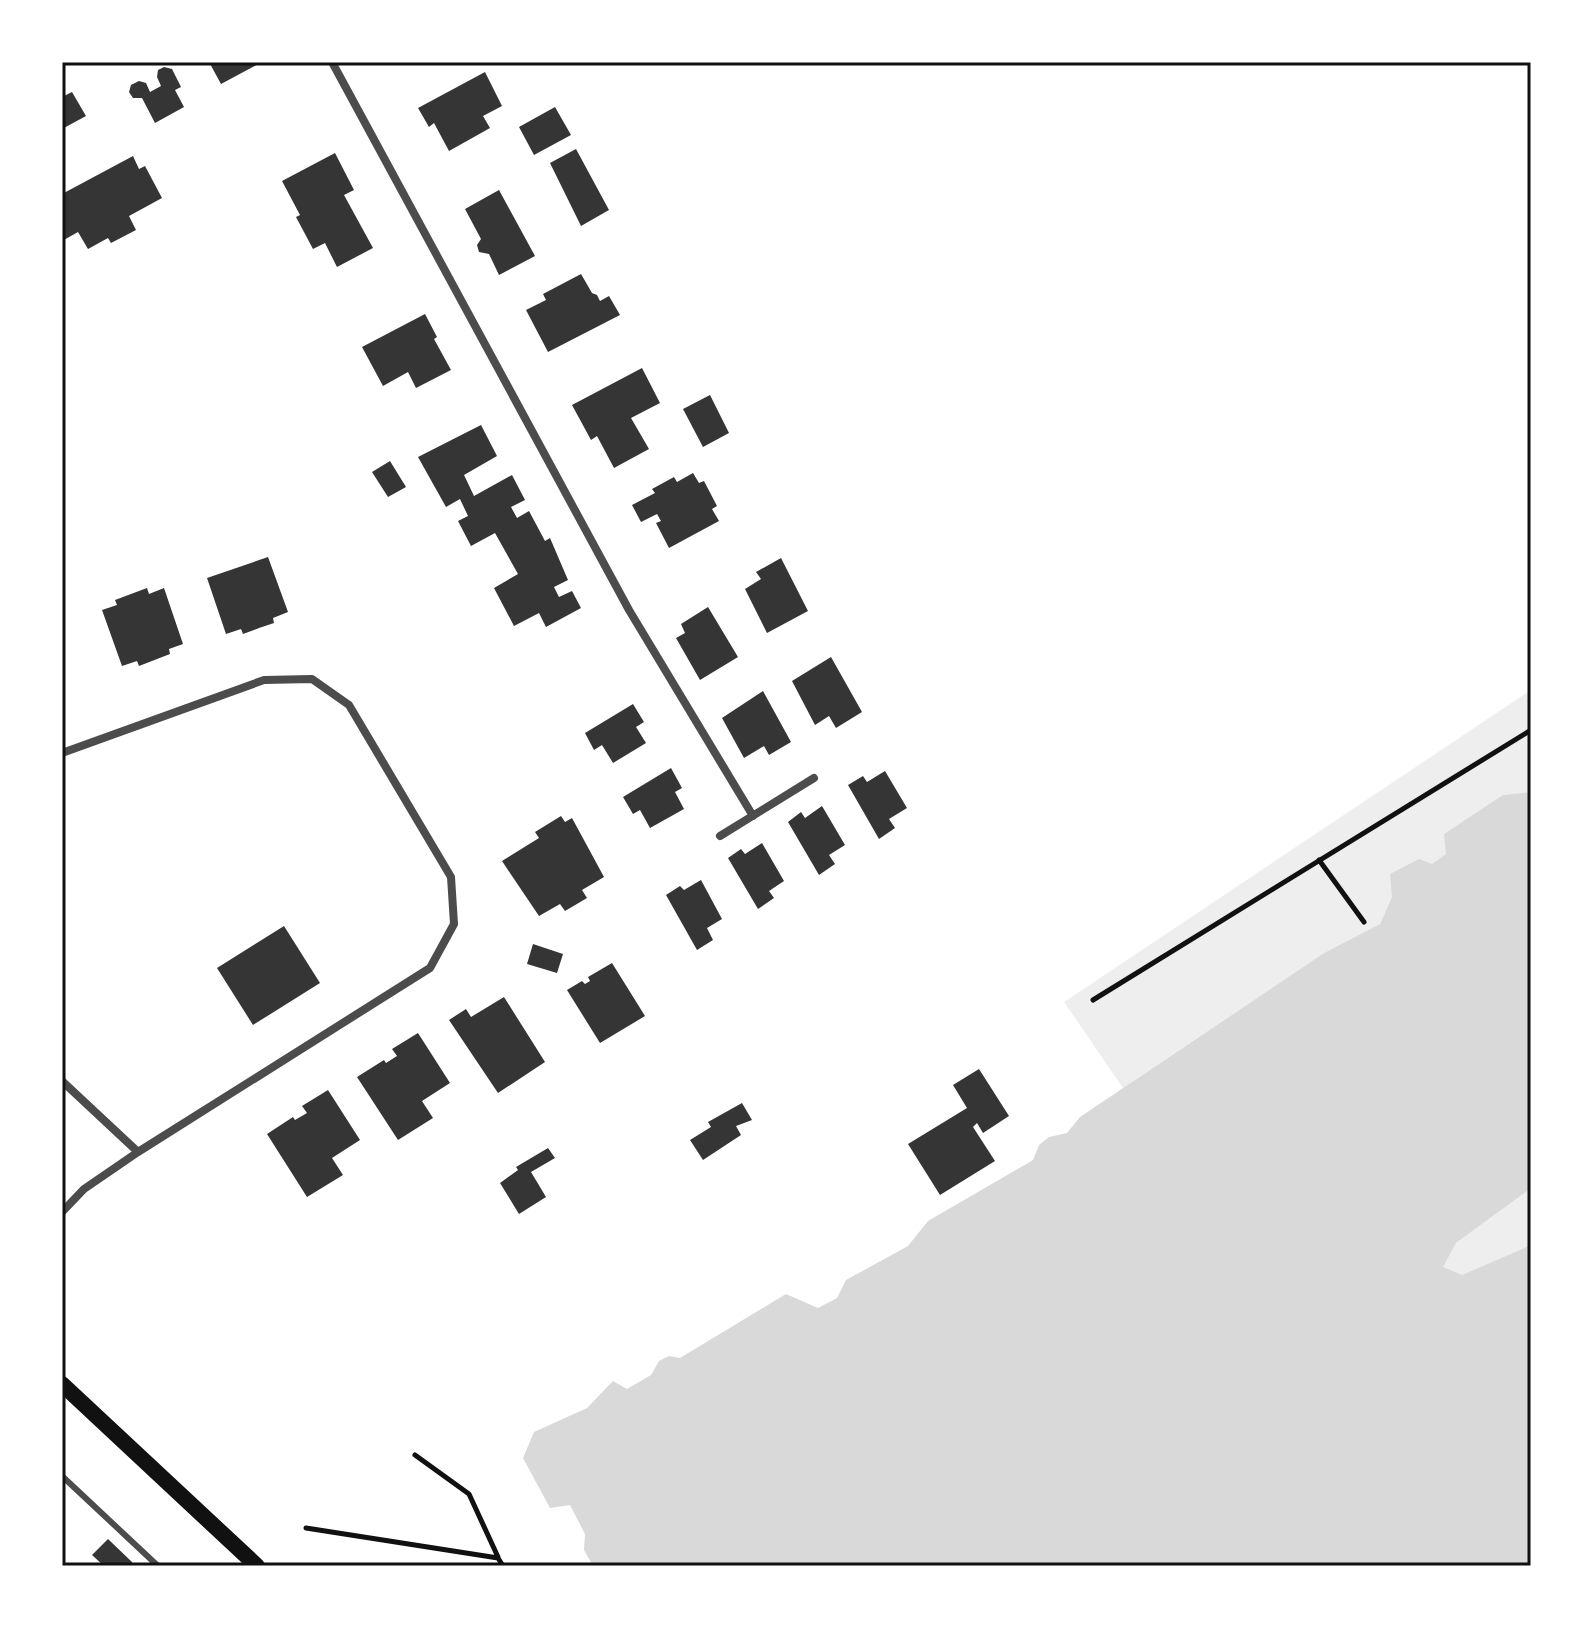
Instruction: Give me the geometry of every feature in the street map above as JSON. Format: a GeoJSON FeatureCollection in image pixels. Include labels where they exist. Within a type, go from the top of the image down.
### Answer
{"type":"FeatureCollection","features":[{"type":"Feature","properties":{"kind":"main road"},"geometry":{"type":"LineString","coordinates":[[62,1384],[257,1566]]}},
{"type":"Feature","properties":{"kind":"street"},"geometry":{"type":"LineString","coordinates":[[332,62],[629,610],[753,816]]}},
{"type":"Feature","properties":{"kind":"street"},"geometry":{"type":"LineString","coordinates":[[62,753],[264,680],[312,679],[349,705],[451,877],[454,924],[430,968],[138,1152],[84,1189],[62,1212]]}},
{"type":"Feature","properties":{"kind":"street"},"geometry":{"type":"LineString","coordinates":[[720,836],[814,778]]}},
{"type":"Feature","properties":{"kind":"street"},"geometry":{"type":"LineString","coordinates":[[62,1081],[138,1152]]}},
{"type":"Feature","properties":{"kind":"lane"},"geometry":{"type":"LineString","coordinates":[[62,1476],[158,1566]]}},
{"type":"Feature","properties":{"kind":"path"},"geometry":{"type":"LineString","coordinates":[[1093,1000],[1531,730]]}},
{"type":"Feature","properties":{"kind":"path"},"geometry":{"type":"LineString","coordinates":[[1319,860],[1364,922]]}},
{"type":"Feature","properties":{"kind":"path"},"geometry":{"type":"LineString","coordinates":[[415,1455],[469,1494],[503,1566]]}},
{"type":"Feature","properties":{"kind":"path"},"geometry":{"type":"LineString","coordinates":[[306,1528],[498,1558]]}},
{"type":"Feature","properties":{"kind":"shaded area"},"geometry":{"type":"Polygon","coordinates":[[[1531,690],[1531,792],[1503,795],[1446,854],[1392,897],[1380,924],[1324,953],[1123,1088],[1064,1002],[1531,690]]]}},
{"type":"Feature","properties":{"kind":"shaded area"},"geometry":{"type":"Polygon","coordinates":[[[1531,792],[1531,1188],[1456,1243],[1443,1267],[1462,1275],[1531,1245],[1531,1566],[593,1566],[584,1550],[585,1534],[570,1505],[550,1508],[523,1458],[534,1432],[587,1408],[613,1381],[627,1389],[651,1375],[659,1361],[669,1356],[680,1358],[786,1294],[818,1308],[837,1298],[846,1280],[908,1246],[928,1221],[1033,1160],[1039,1145],[1049,1137],[1067,1133],[1080,1117],[1324,953],[1380,924],[1392,897],[1390,874],[1419,859],[1432,864],[1446,854],[1444,834],[1503,795],[1531,792]]]}},
{"type":"Feature","properties":{"kind":"shaded area"},"geometry":{"type":"Polygon","coordinates":[[[1531,1188],[1531,1245],[1462,1275],[1442,1268],[1456,1243],[1531,1188]]]}},
{"type":"Feature","properties":{"kind":"building"},"geometry":{"type":"Polygon","coordinates":[[[209,62],[262,62],[221,84],[209,62]]]}},
{"type":"Feature","properties":{"kind":"building"},"geometry":{"type":"Polygon","coordinates":[[[164,67],[172,69],[181,87],[175,90],[184,107],[155,123],[142,98],[133,98],[129,92],[131,85],[139,81],[146,83],[150,92],[161,86],[158,70],[164,67]]]}},
{"type":"Feature","properties":{"kind":"building"},"geometry":{"type":"Polygon","coordinates":[[[485,72],[502,106],[483,116],[490,128],[449,151],[434,123],[429,127],[418,108],[485,72]]]}},
{"type":"Feature","properties":{"kind":"building"},"geometry":{"type":"Polygon","coordinates":[[[72,92],[86,116],[62,129],[62,97],[72,92]]]}},
{"type":"Feature","properties":{"kind":"building"},"geometry":{"type":"Polygon","coordinates":[[[555,107],[571,135],[534,155],[519,127],[555,107]]]}},
{"type":"Feature","properties":{"kind":"building"},"geometry":{"type":"Polygon","coordinates":[[[576,149],[609,210],[581,226],[550,163],[576,149]]]}},
{"type":"Feature","properties":{"kind":"building"},"geometry":{"type":"Polygon","coordinates":[[[335,153],[354,190],[344,195],[373,248],[337,267],[325,243],[313,249],[282,181],[335,153]]]}},
{"type":"Feature","properties":{"kind":"building"},"geometry":{"type":"Polygon","coordinates":[[[133,156],[139,169],[145,166],[162,198],[129,216],[136,230],[111,243],[108,238],[88,249],[78,232],[62,241],[62,194],[133,156]]]}},
{"type":"Feature","properties":{"kind":"building"},"geometry":{"type":"Polygon","coordinates":[[[499,190],[535,256],[499,275],[489,254],[479,252],[477,245],[481,239],[465,209],[499,190]]]}},
{"type":"Feature","properties":{"kind":"building"},"geometry":{"type":"Polygon","coordinates":[[[581,274],[600,301],[609,296],[620,315],[548,352],[526,310],[546,300],[543,294],[581,274]]]}},
{"type":"Feature","properties":{"kind":"building"},"geometry":{"type":"Polygon","coordinates":[[[425,314],[451,370],[416,388],[408,372],[383,386],[362,347],[425,314]]]}},
{"type":"Feature","properties":{"kind":"building"},"geometry":{"type":"Polygon","coordinates":[[[642,368],[660,403],[631,418],[649,449],[614,468],[597,436],[591,440],[572,405],[642,368]]]}},
{"type":"Feature","properties":{"kind":"building"},"geometry":{"type":"Polygon","coordinates":[[[710,395],[729,433],[703,447],[683,409],[710,395]]]}},
{"type":"Feature","properties":{"kind":"building"},"geometry":{"type":"Polygon","coordinates":[[[481,425],[497,456],[464,475],[474,496],[512,475],[525,500],[511,507],[517,518],[529,511],[545,541],[550,538],[568,580],[554,587],[559,597],[572,591],[581,608],[546,627],[539,613],[514,626],[494,588],[518,574],[495,533],[471,546],[458,521],[468,516],[460,499],[446,507],[418,457],[481,425]]]}},
{"type":"Feature","properties":{"kind":"building"},"geometry":{"type":"Polygon","coordinates":[[[390,461],[406,487],[388,497],[372,472],[390,461]]]}},
{"type":"Feature","properties":{"kind":"building"},"geometry":{"type":"Polygon","coordinates":[[[693,473],[699,483],[704,481],[717,506],[712,509],[719,521],[669,548],[656,523],[661,521],[657,514],[641,522],[632,505],[655,493],[652,489],[674,477],[677,482],[693,473]]]}},
{"type":"Feature","properties":{"kind":"building"},"geometry":{"type":"Polygon","coordinates":[[[268,557],[288,612],[273,618],[274,623],[243,634],[241,629],[226,634],[207,578],[268,557]]]}},
{"type":"Feature","properties":{"kind":"building"},"geometry":{"type":"Polygon","coordinates":[[[781,558],[808,611],[767,633],[745,589],[761,579],[756,572],[781,558]]]}},
{"type":"Feature","properties":{"kind":"building"},"geometry":{"type":"Polygon","coordinates":[[[147,588],[149,594],[164,588],[183,644],[169,649],[170,654],[139,666],[137,661],[122,666],[102,610],[117,605],[115,600],[147,588]]]}},
{"type":"Feature","properties":{"kind":"building"},"geometry":{"type":"Polygon","coordinates":[[[708,607],[738,657],[700,680],[676,638],[685,633],[681,624],[708,607]]]}},
{"type":"Feature","properties":{"kind":"building"},"geometry":{"type":"Polygon","coordinates":[[[831,657],[862,712],[836,728],[829,716],[815,725],[792,681],[831,657]]]}},
{"type":"Feature","properties":{"kind":"building"},"geometry":{"type":"Polygon","coordinates":[[[763,691],[791,742],[769,755],[764,746],[744,758],[722,718],[763,691]]]}},
{"type":"Feature","properties":{"kind":"building"},"geometry":{"type":"Polygon","coordinates":[[[633,704],[644,722],[636,727],[646,743],[613,763],[602,745],[594,750],[585,733],[633,704]]]}},
{"type":"Feature","properties":{"kind":"building"},"geometry":{"type":"Polygon","coordinates":[[[671,768],[682,788],[675,792],[684,809],[650,828],[640,810],[633,814],[623,797],[671,768]]]}},
{"type":"Feature","properties":{"kind":"building"},"geometry":{"type":"Polygon","coordinates":[[[885,771],[907,808],[889,819],[895,828],[879,839],[848,785],[863,776],[867,782],[885,771]]]}},
{"type":"Feature","properties":{"kind":"building"},"geometry":{"type":"Polygon","coordinates":[[[822,806],[845,845],[829,855],[835,864],[819,875],[788,822],[801,812],[805,818],[822,806]]]}},
{"type":"Feature","properties":{"kind":"building"},"geometry":{"type":"Polygon","coordinates":[[[561,816],[565,822],[572,818],[604,877],[582,890],[587,898],[565,911],[560,904],[539,916],[502,861],[539,838],[535,832],[561,816]]]}},
{"type":"Feature","properties":{"kind":"building"},"geometry":{"type":"Polygon","coordinates":[[[762,843],[784,881],[769,891],[774,898],[758,909],[728,858],[741,849],[745,854],[762,843]]]}},
{"type":"Feature","properties":{"kind":"building"},"geometry":{"type":"Polygon","coordinates":[[[701,880],[722,919],[707,928],[713,940],[697,950],[666,895],[680,886],[684,890],[701,880]]]}},
{"type":"Feature","properties":{"kind":"building"},"geometry":{"type":"Polygon","coordinates":[[[284,926],[320,983],[253,1025],[217,968],[284,926]]]}},
{"type":"Feature","properties":{"kind":"building"},"geometry":{"type":"Polygon","coordinates":[[[533,944],[563,954],[557,973],[527,964],[533,944]]]}},
{"type":"Feature","properties":{"kind":"building"},"geometry":{"type":"Polygon","coordinates":[[[612,963],[645,1016],[600,1043],[567,990],[582,981],[585,984],[590,981],[588,977],[612,963]]]}},
{"type":"Feature","properties":{"kind":"building"},"geometry":{"type":"Polygon","coordinates":[[[504,997],[545,1062],[498,1093],[449,1020],[466,1009],[471,1017],[504,997]]]}},
{"type":"Feature","properties":{"kind":"building"},"geometry":{"type":"Polygon","coordinates":[[[418,1033],[450,1083],[422,1101],[433,1118],[398,1140],[357,1077],[384,1060],[386,1063],[397,1056],[392,1049],[418,1033]]]}},
{"type":"Feature","properties":{"kind":"building"},"geometry":{"type":"Polygon","coordinates":[[[979,1069],[1009,1116],[983,1133],[977,1123],[973,1127],[995,1161],[940,1195],[908,1144],[967,1108],[953,1085],[979,1069]]]}},
{"type":"Feature","properties":{"kind":"building"},"geometry":{"type":"Polygon","coordinates":[[[328,1090],[360,1140],[332,1158],[343,1175],[307,1197],[267,1134],[293,1117],[295,1120],[307,1113],[302,1106],[328,1090]]]}},
{"type":"Feature","properties":{"kind":"building"},"geometry":{"type":"Polygon","coordinates":[[[742,1103],[752,1120],[736,1126],[741,1135],[703,1160],[690,1140],[711,1127],[708,1122],[742,1103]]]}},
{"type":"Feature","properties":{"kind":"building"},"geometry":{"type":"Polygon","coordinates":[[[548,1148],[555,1158],[531,1172],[546,1197],[519,1214],[500,1183],[518,1170],[516,1167],[548,1148]]]}},
{"type":"Feature","properties":{"kind":"building"},"geometry":{"type":"Polygon","coordinates":[[[108,1539],[134,1566],[104,1566],[92,1555],[108,1539]]]}}]}
